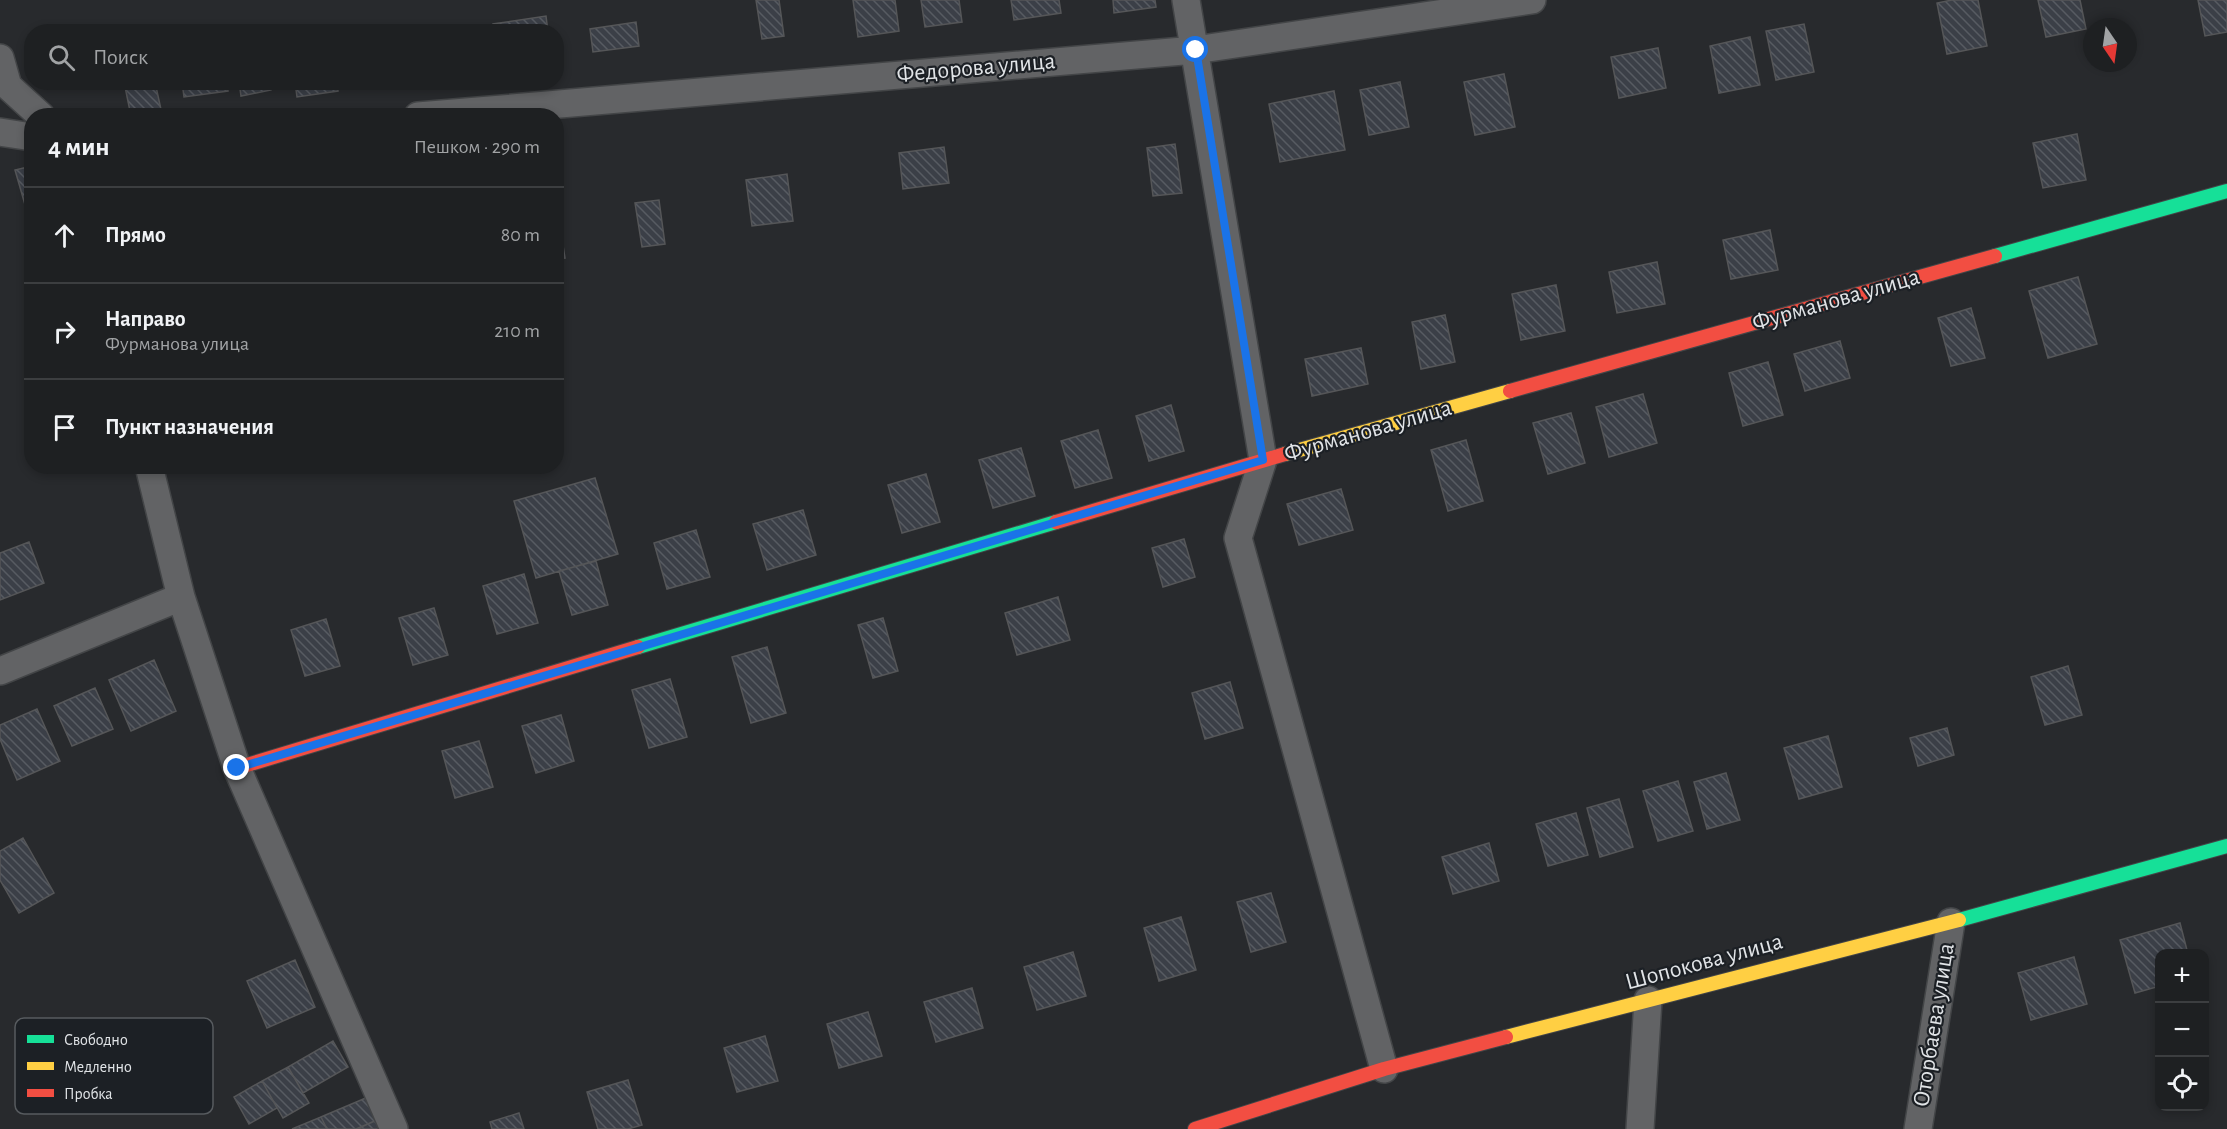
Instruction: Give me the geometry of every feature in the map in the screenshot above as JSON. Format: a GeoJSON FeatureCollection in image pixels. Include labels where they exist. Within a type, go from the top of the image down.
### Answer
{"type":"FeatureCollection","features":[{"type":"Feature","properties":{"kind":"street"},"geometry":{"type":"LineString","coordinates":[[1186,0],[1263,460],[1238,538],[1384,1069]]}},
{"type":"Feature","properties":{"kind":"street","name":"Федорова улица"},"geometry":{"type":"LineString","coordinates":[[512,108],[1196,50],[1532,0]]}},
{"type":"Feature","properties":{"kind":"street"},"geometry":{"type":"LineString","coordinates":[[0,58],[8,86],[32,108]]}},
{"type":"Feature","properties":{"kind":"street"},"geometry":{"type":"LineString","coordinates":[[0,132],[24,136]]}},
{"type":"Feature","properties":{"kind":"street","name":"Фурманова улица"},"geometry":{"type":"LineString","coordinates":[[237,768],[1263,460],[2227,191]]}},
{"type":"Feature","properties":{"kind":"street"},"geometry":{"type":"LineString","coordinates":[[151,474],[181,597],[237,768],[394,1129]]}},
{"type":"Feature","properties":{"kind":"street"},"geometry":{"type":"LineString","coordinates":[[0,671],[181,597]]}},
{"type":"Feature","properties":{"kind":"street","name":"Шопокова улица"},"geometry":{"type":"LineString","coordinates":[[1195,1129],[1384,1069],[1951,922],[2227,846]]}},
{"type":"Feature","properties":{"kind":"street","name":"Оторбаева улица"},"geometry":{"type":"LineString","coordinates":[[1918,1129],[1951,922]]}},
{"type":"Feature","properties":{"kind":"street"},"geometry":{"type":"LineString","coordinates":[[1640,1129],[1648,1000]]}},
{"type":"Feature","properties":{"kind":"building"},"geometry":{"type":"Polygon","coordinates":[[[756,0],[779,0],[784,36],[762,39],[756,0]]]}},
{"type":"Feature","properties":{"kind":"building"},"geometry":{"type":"Polygon","coordinates":[[[853,0],[895,0],[899,31],[858,37],[853,0]]]}},
{"type":"Feature","properties":{"kind":"building"},"geometry":{"type":"Polygon","coordinates":[[[921,0],[959,0],[962,22],[925,27],[921,0]]]}},
{"type":"Feature","properties":{"kind":"building"},"geometry":{"type":"Polygon","coordinates":[[[1011,0],[1059,0],[1061,13],[1014,20],[1011,0]]]}},
{"type":"Feature","properties":{"kind":"building"},"geometry":{"type":"Polygon","coordinates":[[[1113,0],[1155,0],[1156,7],[1114,13],[1113,0]]]}},
{"type":"Feature","properties":{"kind":"building"},"geometry":{"type":"Polygon","coordinates":[[[1952,0],[1978,0],[1987,46],[1947,54],[1937,3],[1952,0]]]}},
{"type":"Feature","properties":{"kind":"building"},"geometry":{"type":"Polygon","coordinates":[[[2038,0],[2080,0],[2084,18],[2083,30],[2046,37],[2038,0]]]}},
{"type":"Feature","properties":{"kind":"building"},"geometry":{"type":"Polygon","coordinates":[[[2198,0],[2227,0],[2227,32],[2205,36],[2198,0]]]}},
{"type":"Feature","properties":{"kind":"building"},"geometry":{"type":"Polygon","coordinates":[[[546,16],[547,24],[493,24],[546,16]]]}},
{"type":"Feature","properties":{"kind":"building"},"geometry":{"type":"Polygon","coordinates":[[[636,22],[639,46],[593,52],[590,29],[636,22]]]}},
{"type":"Feature","properties":{"kind":"building"},"geometry":{"type":"Polygon","coordinates":[[[1804,24],[1814,72],[1776,80],[1766,31],[1804,24]]]}},
{"type":"Feature","properties":{"kind":"building"},"geometry":{"type":"Polygon","coordinates":[[[1750,37],[1760,85],[1719,93],[1710,46],[1750,37]]]}},
{"type":"Feature","properties":{"kind":"building"},"geometry":{"type":"Polygon","coordinates":[[[1658,48],[1666,88],[1619,98],[1611,57],[1658,48]]]}},
{"type":"Feature","properties":{"kind":"building"},"geometry":{"type":"Polygon","coordinates":[[[1504,74],[1515,127],[1475,135],[1464,82],[1504,74]]]}},
{"type":"Feature","properties":{"kind":"building"},"geometry":{"type":"Polygon","coordinates":[[[1400,82],[1409,127],[1369,135],[1360,90],[1400,82]]]}},
{"type":"Feature","properties":{"kind":"building"},"geometry":{"type":"Polygon","coordinates":[[[126,90],[157,90],[161,108],[129,108],[126,90]]]}},
{"type":"Feature","properties":{"kind":"building"},"geometry":{"type":"Polygon","coordinates":[[[183,90],[228,90],[228,91],[184,97],[183,90]]]}},
{"type":"Feature","properties":{"kind":"building"},"geometry":{"type":"Polygon","coordinates":[[[240,90],[271,90],[241,96],[240,90]]]}},
{"type":"Feature","properties":{"kind":"building"},"geometry":{"type":"Polygon","coordinates":[[[296,90],[338,90],[338,91],[297,97],[296,90]]]}},
{"type":"Feature","properties":{"kind":"building"},"geometry":{"type":"Polygon","coordinates":[[[1334,91],[1345,150],[1280,162],[1269,104],[1334,91]]]}},
{"type":"Feature","properties":{"kind":"building"},"geometry":{"type":"Polygon","coordinates":[[[2077,134],[2086,180],[2043,188],[2033,143],[2077,134]]]}},
{"type":"Feature","properties":{"kind":"building"},"geometry":{"type":"Polygon","coordinates":[[[1175,144],[1182,193],[1153,196],[1147,148],[1175,144]]]}},
{"type":"Feature","properties":{"kind":"building"},"geometry":{"type":"Polygon","coordinates":[[[944,147],[949,183],[903,189],[899,153],[944,147]]]}},
{"type":"Feature","properties":{"kind":"building"},"geometry":{"type":"Polygon","coordinates":[[[24,168],[24,201],[15,170],[24,168]]]}},
{"type":"Feature","properties":{"kind":"building"},"geometry":{"type":"Polygon","coordinates":[[[787,174],[793,221],[752,226],[746,180],[787,174]]]}},
{"type":"Feature","properties":{"kind":"building"},"geometry":{"type":"Polygon","coordinates":[[[659,200],[665,244],[642,247],[635,203],[659,200]]]}},
{"type":"Feature","properties":{"kind":"building"},"geometry":{"type":"Polygon","coordinates":[[[1770,230],[1778,270],[1731,279],[1723,240],[1770,230]]]}},
{"type":"Feature","properties":{"kind":"building"},"geometry":{"type":"Polygon","coordinates":[[[1657,262],[1665,304],[1617,313],[1609,272],[1657,262]]]}},
{"type":"Feature","properties":{"kind":"building"},"geometry":{"type":"Polygon","coordinates":[[[2078,277],[2097,344],[2048,358],[2029,291],[2078,277]]]}},
{"type":"Feature","properties":{"kind":"building"},"geometry":{"type":"Polygon","coordinates":[[[1556,285],[1565,331],[1521,340],[1512,294],[1556,285]]]}},
{"type":"Feature","properties":{"kind":"building"},"geometry":{"type":"Polygon","coordinates":[[[1971,308],[1985,358],[1951,366],[1938,318],[1971,308]]]}},
{"type":"Feature","properties":{"kind":"building"},"geometry":{"type":"Polygon","coordinates":[[[1445,315],[1455,362],[1421,369],[1412,322],[1445,315]]]}},
{"type":"Feature","properties":{"kind":"building"},"geometry":{"type":"Polygon","coordinates":[[[1840,341],[1850,378],[1805,391],[1794,354],[1840,341]]]}},
{"type":"Feature","properties":{"kind":"building"},"geometry":{"type":"Polygon","coordinates":[[[1361,348],[1368,384],[1312,396],[1305,359],[1361,348]]]}},
{"type":"Feature","properties":{"kind":"building"},"geometry":{"type":"Polygon","coordinates":[[[1768,362],[1783,415],[1743,426],[1729,373],[1768,362]]]}},
{"type":"Feature","properties":{"kind":"building"},"geometry":{"type":"Polygon","coordinates":[[[1643,394],[1657,443],[1609,457],[1596,407],[1643,394]]]}},
{"type":"Feature","properties":{"kind":"building"},"geometry":{"type":"Polygon","coordinates":[[[1171,405],[1184,451],[1149,461],[1136,416],[1171,405]]]}},
{"type":"Feature","properties":{"kind":"building"},"geometry":{"type":"Polygon","coordinates":[[[1571,413],[1585,463],[1548,474],[1533,423],[1571,413]]]}},
{"type":"Feature","properties":{"kind":"building"},"geometry":{"type":"Polygon","coordinates":[[[1098,430],[1112,478],[1075,488],[1061,441],[1098,430]]]}},
{"type":"Feature","properties":{"kind":"building"},"geometry":{"type":"Polygon","coordinates":[[[1466,440],[1483,501],[1448,511],[1431,450],[1466,440]]]}},
{"type":"Feature","properties":{"kind":"building"},"geometry":{"type":"Polygon","coordinates":[[[1021,448],[1035,496],[993,508],[979,460],[1021,448]]]}},
{"type":"Feature","properties":{"kind":"building"},"geometry":{"type":"Polygon","coordinates":[[[926,474],[940,522],[902,533],[888,485],[926,474]]]}},
{"type":"Feature","properties":{"kind":"building"},"geometry":{"type":"Polygon","coordinates":[[[595,478],[618,554],[536,578],[514,501],[595,478]]]}},
{"type":"Feature","properties":{"kind":"building"},"geometry":{"type":"Polygon","coordinates":[[[1341,489],[1353,530],[1299,545],[1287,504],[1341,489]]]}},
{"type":"Feature","properties":{"kind":"building"},"geometry":{"type":"Polygon","coordinates":[[[803,510],[816,555],[767,570],[753,524],[803,510]]]}},
{"type":"Feature","properties":{"kind":"building"},"geometry":{"type":"Polygon","coordinates":[[[696,530],[710,577],[667,589],[654,543],[696,530]]]}},
{"type":"Feature","properties":{"kind":"building"},"geometry":{"type":"Polygon","coordinates":[[[1184,539],[1195,577],[1163,587],[1152,548],[1184,539]]]}},
{"type":"Feature","properties":{"kind":"building"},"geometry":{"type":"Polygon","coordinates":[[[29,542],[44,583],[0,600],[0,553],[29,542]]]}},
{"type":"Feature","properties":{"kind":"building"},"geometry":{"type":"Polygon","coordinates":[[[596,561],[608,605],[572,615],[559,571],[596,561]]]}},
{"type":"Feature","properties":{"kind":"building"},"geometry":{"type":"Polygon","coordinates":[[[524,574],[538,623],[497,634],[483,586],[524,574]]]}},
{"type":"Feature","properties":{"kind":"building"},"geometry":{"type":"Polygon","coordinates":[[[1058,597],[1070,640],[1017,655],[1005,613],[1058,597]]]}},
{"type":"Feature","properties":{"kind":"building"},"geometry":{"type":"Polygon","coordinates":[[[434,608],[448,655],[413,665],[399,618],[434,608]]]}},
{"type":"Feature","properties":{"kind":"building"},"geometry":{"type":"Polygon","coordinates":[[[883,618],[898,671],[873,678],[858,625],[883,618]]]}},
{"type":"Feature","properties":{"kind":"building"},"geometry":{"type":"Polygon","coordinates":[[[326,619],[340,666],[305,676],[291,630],[326,619]]]}},
{"type":"Feature","properties":{"kind":"building"},"geometry":{"type":"Polygon","coordinates":[[[767,647],[786,713],[751,723],[732,657],[767,647]]]}},
{"type":"Feature","properties":{"kind":"building"},"geometry":{"type":"Polygon","coordinates":[[[154,660],[176,711],[131,731],[109,680],[154,660]]]}},
{"type":"Feature","properties":{"kind":"building"},"geometry":{"type":"Polygon","coordinates":[[[2068,666],[2082,715],[2045,725],[2031,677],[2068,666]]]}},
{"type":"Feature","properties":{"kind":"building"},"geometry":{"type":"Polygon","coordinates":[[[670,679],[687,737],[649,748],[632,690],[670,679]]]}},
{"type":"Feature","properties":{"kind":"building"},"geometry":{"type":"Polygon","coordinates":[[[1230,682],[1243,728],[1205,739],[1192,693],[1230,682]]]}},
{"type":"Feature","properties":{"kind":"building"},"geometry":{"type":"Polygon","coordinates":[[[95,688],[113,729],[72,746],[54,706],[95,688]]]}},
{"type":"Feature","properties":{"kind":"building"},"geometry":{"type":"Polygon","coordinates":[[[37,709],[60,761],[17,780],[0,739],[0,725],[37,709]]]}},
{"type":"Feature","properties":{"kind":"building"},"geometry":{"type":"Polygon","coordinates":[[[561,715],[574,761],[536,773],[522,726],[561,715]]]}},
{"type":"Feature","properties":{"kind":"building"},"geometry":{"type":"Polygon","coordinates":[[[1947,728],[1954,755],[1918,766],[1910,738],[1947,728]]]}},
{"type":"Feature","properties":{"kind":"building"},"geometry":{"type":"Polygon","coordinates":[[[1828,736],[1842,787],[1799,799],[1784,748],[1828,736]]]}},
{"type":"Feature","properties":{"kind":"building"},"geometry":{"type":"Polygon","coordinates":[[[479,741],[493,787],[455,798],[442,751],[479,741]]]}},
{"type":"Feature","properties":{"kind":"building"},"geometry":{"type":"Polygon","coordinates":[[[1726,773],[1740,820],[1707,829],[1694,782],[1726,773]]]}},
{"type":"Feature","properties":{"kind":"building"},"geometry":{"type":"Polygon","coordinates":[[[1678,781],[1693,831],[1658,841],[1643,791],[1678,781]]]}},
{"type":"Feature","properties":{"kind":"building"},"geometry":{"type":"Polygon","coordinates":[[[1619,799],[1633,847],[1600,857],[1587,808],[1619,799]]]}},
{"type":"Feature","properties":{"kind":"building"},"geometry":{"type":"Polygon","coordinates":[[[1576,813],[1588,855],[1548,866],[1536,824],[1576,813]]]}},
{"type":"Feature","properties":{"kind":"building"},"geometry":{"type":"Polygon","coordinates":[[[23,838],[54,893],[19,913],[0,880],[0,851],[23,838]]]}},
{"type":"Feature","properties":{"kind":"building"},"geometry":{"type":"Polygon","coordinates":[[[1489,843],[1499,881],[1453,894],[1442,857],[1489,843]]]}},
{"type":"Feature","properties":{"kind":"building"},"geometry":{"type":"Polygon","coordinates":[[[1271,893],[1286,942],[1251,952],[1237,902],[1271,893]]]}},
{"type":"Feature","properties":{"kind":"building"},"geometry":{"type":"Polygon","coordinates":[[[1181,917],[1196,970],[1159,981],[1144,928],[1181,917]]]}},
{"type":"Feature","properties":{"kind":"building"},"geometry":{"type":"Polygon","coordinates":[[[2180,923],[2187,949],[2155,949],[2155,987],[2135,993],[2120,940],[2180,923]]]}},
{"type":"Feature","properties":{"kind":"building"},"geometry":{"type":"Polygon","coordinates":[[[1073,952],[1086,996],[1037,1010],[1024,967],[1073,952]]]}},
{"type":"Feature","properties":{"kind":"building"},"geometry":{"type":"Polygon","coordinates":[[[2074,957],[2087,1004],[2031,1020],[2018,973],[2074,957]]]}},
{"type":"Feature","properties":{"kind":"building"},"geometry":{"type":"Polygon","coordinates":[[[295,960],[315,1007],[267,1028],[247,981],[295,960]]]}},
{"type":"Feature","properties":{"kind":"building"},"geometry":{"type":"Polygon","coordinates":[[[972,988],[983,1028],[936,1042],[924,1002],[972,988]]]}},
{"type":"Feature","properties":{"kind":"building"},"geometry":{"type":"Polygon","coordinates":[[[868,1012],[882,1056],[839,1068],[827,1024],[868,1012]]]}},
{"type":"Feature","properties":{"kind":"building"},"geometry":{"type":"Polygon","coordinates":[[[765,1036],[778,1081],[737,1092],[724,1048],[765,1036]]]}},
{"type":"Feature","properties":{"kind":"building"},"geometry":{"type":"Polygon","coordinates":[[[333,1041],[348,1067],[303,1093],[288,1067],[333,1041]]]}},
{"type":"Feature","properties":{"kind":"building"},"geometry":{"type":"Polygon","coordinates":[[[288,1067],[309,1103],[283,1118],[262,1081],[288,1067]]]}},
{"type":"Feature","properties":{"kind":"building"},"geometry":{"type":"Polygon","coordinates":[[[628,1080],[642,1125],[628,1129],[598,1129],[587,1092],[628,1080]]]}},
{"type":"Feature","properties":{"kind":"building"},"geometry":{"type":"Polygon","coordinates":[[[262,1081],[277,1108],[249,1124],[234,1097],[262,1081]]]}},
{"type":"Feature","properties":{"kind":"building"},"geometry":{"type":"Polygon","coordinates":[[[368,1097],[377,1120],[356,1129],[327,1129],[321,1117],[368,1097]]]}},
{"type":"Feature","properties":{"kind":"building"},"geometry":{"type":"Polygon","coordinates":[[[519,1113],[524,1129],[492,1129],[490,1122],[519,1113]]]}},
{"type":"Feature","properties":{"kind":"building"},"geometry":{"type":"Polygon","coordinates":[[[321,1117],[327,1129],[292,1129],[321,1117]]]}},
{"type":"Feature","properties":{"kind":"building"},"geometry":{"type":"Polygon","coordinates":[[[377,1120],[381,1129],[359,1129],[359,1128],[377,1120]]]}},
{"type":"Feature","properties":{"kind":"traffic: fast"},"geometry":{"type":"LineString","coordinates":[[1995,256],[2227,191]]}},
{"type":"Feature","properties":{"kind":"traffic: fast"},"geometry":{"type":"LineString","coordinates":[[638,647],[1056,522]]}},
{"type":"Feature","properties":{"kind":"traffic: fast"},"geometry":{"type":"LineString","coordinates":[[1959,920],[2227,846]]}},
{"type":"Feature","properties":{"kind":"traffic: slow"},"geometry":{"type":"LineString","coordinates":[[1285,454],[1510,391]]}},
{"type":"Feature","properties":{"kind":"traffic: slow"},"geometry":{"type":"LineString","coordinates":[[1506,1037],[1959,920]]}},
{"type":"Feature","properties":{"kind":"traffic: jam"},"geometry":{"type":"LineString","coordinates":[[1510,391],[1995,256]]}},
{"type":"Feature","properties":{"kind":"traffic: jam"},"geometry":{"type":"LineString","coordinates":[[1056,522],[1285,454]]}},
{"type":"Feature","properties":{"kind":"traffic: jam"},"geometry":{"type":"LineString","coordinates":[[237,768],[638,647]]}},
{"type":"Feature","properties":{"kind":"traffic: jam"},"geometry":{"type":"LineString","coordinates":[[1195,1129],[1384,1069],[1506,1037]]}},
{"type":"Feature","properties":{"kind":"route"},"geometry":{"type":"LineString","coordinates":[[237,768],[1263,460],[1196,50]]}}]}
